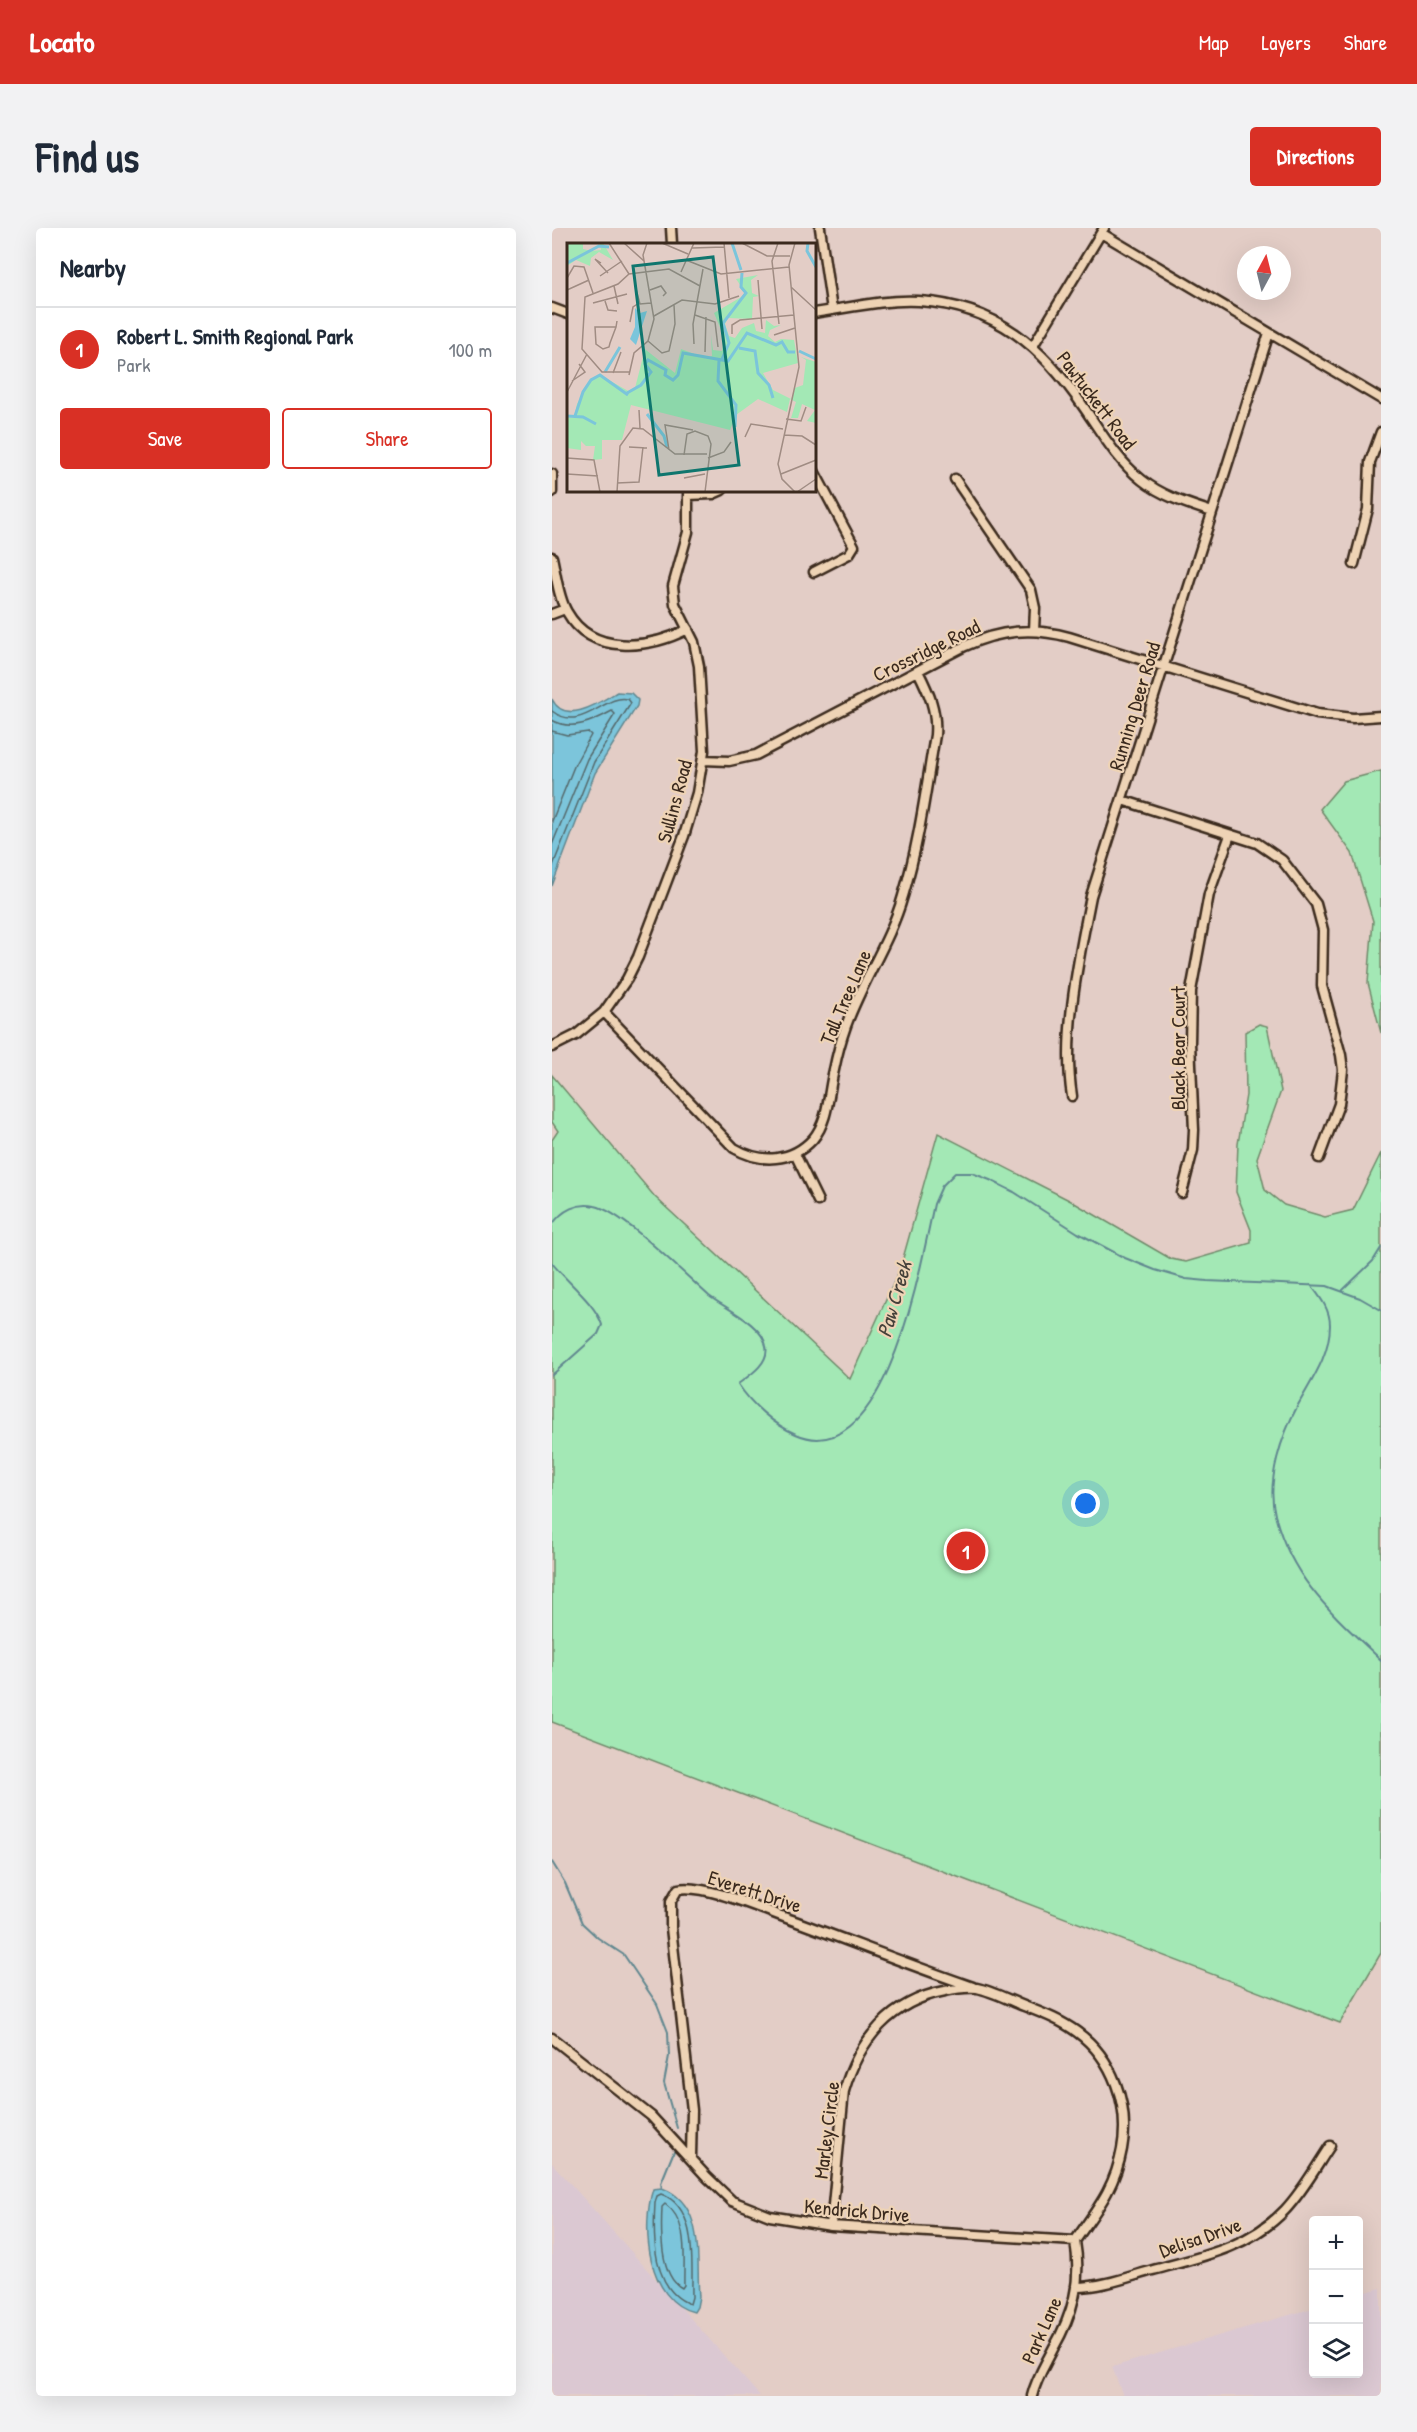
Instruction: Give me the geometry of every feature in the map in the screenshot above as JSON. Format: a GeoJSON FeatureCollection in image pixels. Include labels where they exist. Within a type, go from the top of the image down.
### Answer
{"type":"FeatureCollection","features":[{"type":"Feature","properties":{"kind":"street"},"geometry":{"type":"LineString","coordinates":[[671,228],[672,243]]}},
{"type":"Feature","properties":{"kind":"street"},"geometry":{"type":"LineString","coordinates":[[820,228],[832,310]]}},
{"type":"Feature","properties":{"kind":"street"},"geometry":{"type":"LineString","coordinates":[[1033,346],[1102,231],[1381,399]]}},
{"type":"Feature","properties":{"kind":"street","name":"Pawtuckett Road"},"geometry":{"type":"LineString","coordinates":[[816,313],[900,301],[943,304],[976,312],[995,320],[1033,346],[1065,381],[1129,469],[1150,486],[1167,495],[1212,512]]}},
{"type":"Feature","properties":{"kind":"street"},"geometry":{"type":"LineString","coordinates":[[552,308],[567,314]]}},
{"type":"Feature","properties":{"kind":"street","name":"Running Deer Road"},"geometry":{"type":"LineString","coordinates":[[1072,1096],[1068,1066],[1079,960],[1091,896],[1269,333]]}},
{"type":"Feature","properties":{"kind":"street"},"geometry":{"type":"LineString","coordinates":[[1354,564],[1368,509],[1370,462],[1381,432]]}},
{"type":"Feature","properties":{"kind":"street"},"geometry":{"type":"LineString","coordinates":[[552,474],[552,492]]}},
{"type":"Feature","properties":{"kind":"street"},"geometry":{"type":"LineString","coordinates":[[814,572],[849,554],[854,546],[823,483],[816,474]]}},
{"type":"Feature","properties":{"kind":"street"},"geometry":{"type":"LineString","coordinates":[[955,478],[1031,590],[1035,608],[1034,631]]}},
{"type":"Feature","properties":{"kind":"street"},"geometry":{"type":"LineString","coordinates":[[688,493],[713,494],[718,492]]}},
{"type":"Feature","properties":{"kind":"street","name":"Sullins Road"},"geometry":{"type":"LineString","coordinates":[[552,1047],[576,1035],[604,1012],[627,979],[638,957],[692,813],[703,759],[704,726],[699,666],[688,629],[675,604],[673,586],[688,532],[688,493]]}},
{"type":"Feature","properties":{"kind":"street"},"geometry":{"type":"LineString","coordinates":[[552,557],[565,609],[578,627],[588,635],[613,644],[627,645],[665,639],[688,629]]}},
{"type":"Feature","properties":{"kind":"street"},"geometry":{"type":"LineString","coordinates":[[552,614],[565,609]]}},
{"type":"Feature","properties":{"kind":"street","name":"Crossridge Road"},"geometry":{"type":"LineString","coordinates":[[703,759],[729,761],[756,755],[982,638],[1011,631],[1034,631],[1069,638],[1317,714],[1353,718],[1381,716]]}},
{"type":"Feature","properties":{"kind":"street","name":"Tall Tree Lane"},"geometry":{"type":"LineString","coordinates":[[795,1154],[813,1138],[823,1122],[833,1070],[846,1025],[896,919],[909,876],[935,735],[936,718],[932,699],[918,671]]}},
{"type":"Feature","properties":{"kind":"street"},"geometry":{"type":"LineString","coordinates":[[1122,800],[1257,843],[1282,860],[1316,904],[1322,921],[1324,941],[1322,986],[1341,1055],[1343,1077],[1339,1104],[1319,1158]]}},
{"type":"Feature","properties":{"kind":"street","name":"Black Bear Court"},"geometry":{"type":"LineString","coordinates":[[1182,1193],[1193,1150],[1194,1130],[1190,1043],[1191,991],[1207,901],[1230,835]]}},
{"type":"Feature","properties":{"kind":"street"},"geometry":{"type":"LineString","coordinates":[[604,1012],[734,1148],[761,1158],[781,1158],[795,1154],[818,1201]]}},
{"type":"Feature","properties":{"kind":"street","name":"Everett Drive"},"geometry":{"type":"LineString","coordinates":[[691,2157],[693,2110],[671,1928],[670,1901],[678,1889],[691,1888],[751,1905],[976,1988]]}},
{"type":"Feature","properties":{"kind":"street","name":"Marley Circle"},"geometry":{"type":"LineString","coordinates":[[831,2226],[844,2091],[852,2067],[864,2044],[882,2022],[914,2000],[930,1994],[976,1988],[1036,2011],[1078,2032],[1104,2060],[1123,2102],[1123,2149],[1112,2188],[1075,2241]]}},
{"type":"Feature","properties":{"kind":"street","name":"Kendrick Drive"},"geometry":{"type":"LineString","coordinates":[[552,2037],[581,2063],[643,2108],[718,2188],[741,2205],[791,2221],[831,2226],[1075,2241]]}},
{"type":"Feature","properties":{"kind":"street","name":"Delisa Drive"},"geometry":{"type":"LineString","coordinates":[[1077,2287],[1092,2287],[1144,2273],[1220,2251],[1248,2239],[1287,2209],[1330,2146]]}},
{"type":"Feature","properties":{"kind":"street","name":"Park Lane"},"geometry":{"type":"LineString","coordinates":[[1032,2396],[1039,2374],[1064,2328],[1077,2287],[1079,2264],[1075,2241]]}},
{"type":"Feature","properties":{"kind":"shaded area"},"geometry":{"type":"Polygon","coordinates":[[[552,2163],[760,2396],[552,2396],[552,2163]]]}},
{"type":"Feature","properties":{"kind":"shaded area"},"geometry":{"type":"Polygon","coordinates":[[[1381,2288],[1381,2396],[1123,2396],[1112,2367],[1309,2309],[1309,2378],[1363,2378],[1363,2293],[1381,2288]]]}},
{"type":"Feature","properties":{"kind":"green space"},"geometry":{"type":"Polygon","coordinates":[[[1381,771],[1381,1033],[1368,983],[1373,921],[1352,853],[1320,809],[1344,781],[1381,771]]]}},
{"type":"Feature","properties":{"kind":"green space"},"geometry":{"type":"Polygon","coordinates":[[[1259,1024],[1267,1026],[1281,1091],[1257,1158],[1265,1190],[1284,1205],[1325,1217],[1353,1210],[1381,1153],[1381,1953],[1340,2023],[552,1722],[552,1140],[558,1131],[552,1122],[552,1075],[655,1197],[850,1379],[900,1269],[938,1133],[1071,1201],[1171,1259],[1186,1262],[1251,1243],[1251,1230],[1236,1192],[1238,1144],[1246,1095],[1245,1032],[1259,1024]]]}},
{"type":"Feature","properties":{"kind":"water"},"geometry":{"type":"Polygon","coordinates":[[[617,692],[631,693],[638,700],[637,706],[595,773],[552,886],[552,699],[558,707],[574,712],[601,702],[617,692]]]}},
{"type":"Feature","properties":{"kind":"water"},"geometry":{"type":"Polygon","coordinates":[[[662,2188],[676,2196],[686,2207],[696,2235],[699,2297],[694,2312],[678,2305],[666,2293],[657,2278],[651,2260],[648,2241],[649,2204],[653,2189],[662,2188]]]}},
{"type":"Feature","properties":{"kind":"waterway","name":"Paw Creek"},"geometry":{"type":"LineString","coordinates":[[552,1225],[571,1208],[589,1205],[607,1210],[637,1231],[709,1296],[751,1324],[763,1338],[766,1346],[765,1358],[758,1368],[738,1384],[749,1399],[771,1419],[796,1434],[828,1438],[854,1423],[876,1393],[895,1354],[909,1311],[934,1204],[942,1186],[955,1173],[972,1173],[990,1180],[1014,1192],[1078,1233],[1125,1258],[1155,1270],[1186,1279],[1207,1281],[1327,1286],[1360,1298],[1381,1310]]}},
{"type":"Feature","properties":{"kind":"waterway"},"geometry":{"type":"LineString","coordinates":[[1343,1290],[1373,1261],[1381,1248]]}},
{"type":"Feature","properties":{"kind":"waterway","name":"Paw Creek"},"geometry":{"type":"LineString","coordinates":[[552,1263],[594,1309],[602,1325],[598,1334],[552,1375]]}},
{"type":"Feature","properties":{"kind":"waterway"},"geometry":{"type":"LineString","coordinates":[[1311,1285],[1324,1303],[1328,1314],[1329,1336],[1319,1367],[1292,1417],[1281,1444],[1274,1473],[1275,1515],[1292,1559],[1304,1578],[1331,1612],[1381,1660]]}},
{"type":"Feature","properties":{"kind":"waterway"},"geometry":{"type":"LineString","coordinates":[[552,1862],[565,1883],[582,1923],[598,1938],[624,1955],[657,2004],[668,2032],[669,2056],[664,2083],[677,2128]]}},
{"type":"Feature","properties":{"kind":"waterway"},"geometry":{"type":"LineString","coordinates":[[662,2189],[661,2183],[674,2151]]}},
{"type":"Feature","properties":{"kind":"place","name":"Robert L. Smith Regional Park"},"geometry":{"type":"Point","coordinates":[966,1551]}}]}
